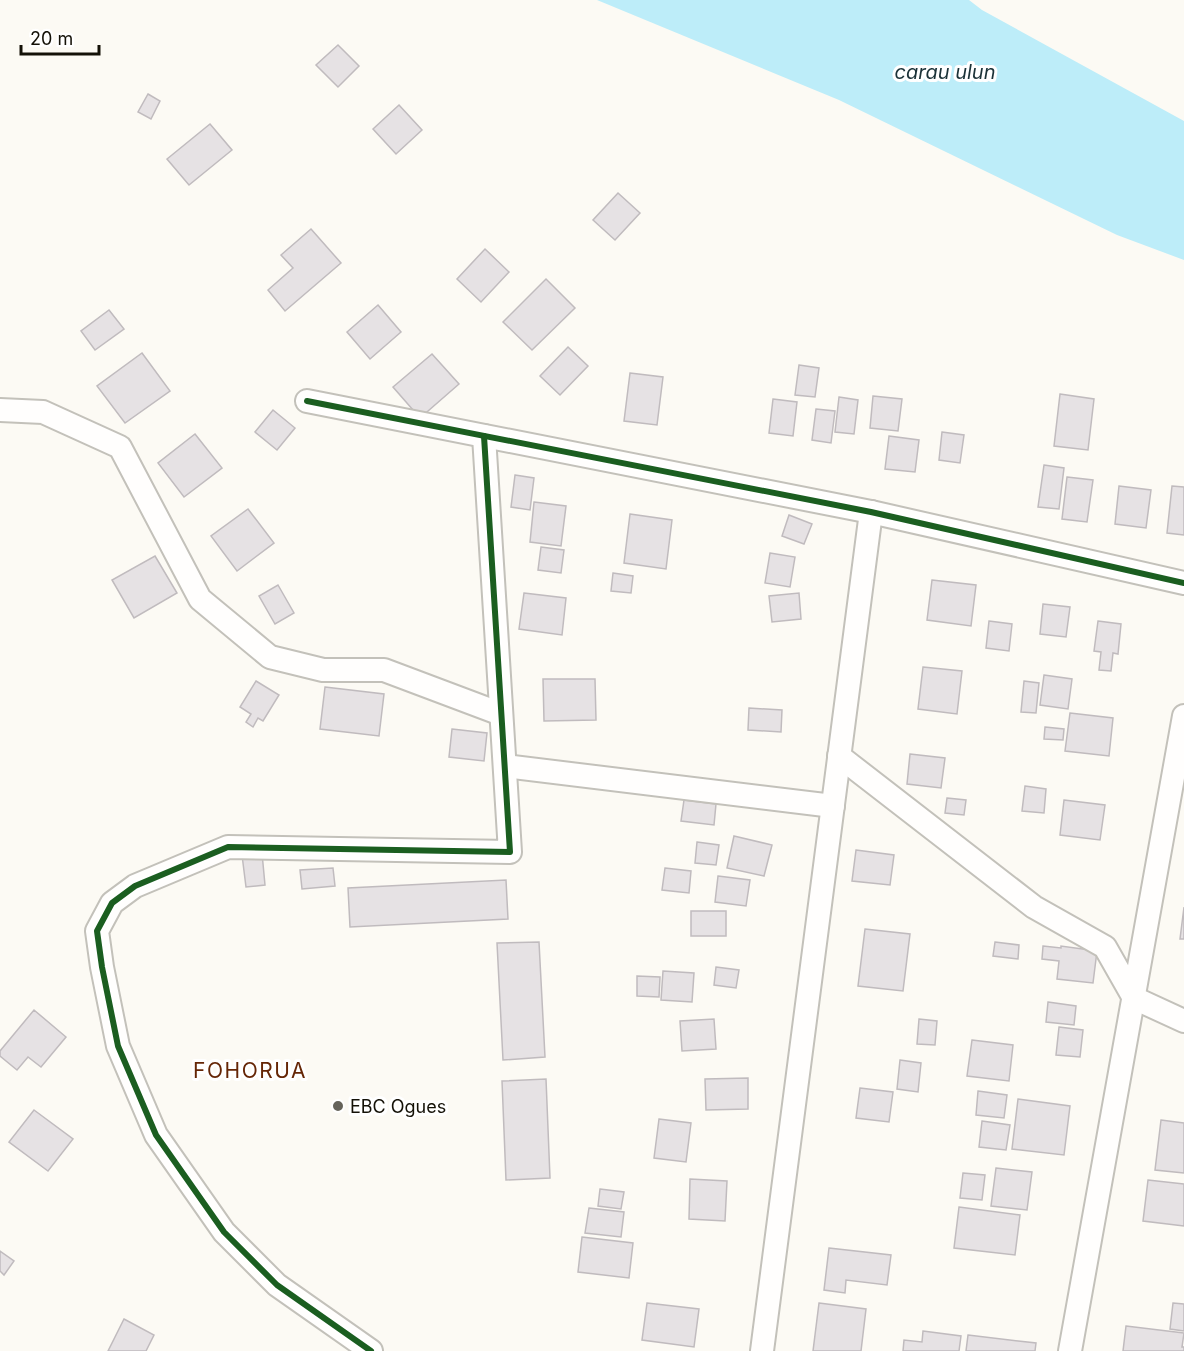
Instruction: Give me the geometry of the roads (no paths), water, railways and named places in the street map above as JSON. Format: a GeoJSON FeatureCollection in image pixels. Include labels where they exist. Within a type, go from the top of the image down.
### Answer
{"type":"FeatureCollection","features":[{"type":"Feature","properties":{"kind":"street"},"geometry":{"type":"LineString","coordinates":[[306,401],[871,512],[1184,584]]}},
{"type":"Feature","properties":{"kind":"street"},"geometry":{"type":"LineString","coordinates":[[0,410],[43,412],[120,447],[201,599],[270,657],[323,670],[384,670],[501,714]]}},
{"type":"Feature","properties":{"kind":"street"},"geometry":{"type":"LineString","coordinates":[[371,1351],[277,1285],[224,1232],[156,1135],[118,1046],[97,931],[112,903],[135,886],[228,848],[510,852],[484,436]]}},
{"type":"Feature","properties":{"kind":"street"},"geometry":{"type":"LineString","coordinates":[[762,1351],[871,512]]}},
{"type":"Feature","properties":{"kind":"street"},"geometry":{"type":"LineString","coordinates":[[1070,1351],[1184,716]]}},
{"type":"Feature","properties":{"kind":"street"},"geometry":{"type":"LineString","coordinates":[[839,756],[1034,907],[1105,947],[1134,999],[1184,1021]]}},
{"type":"Feature","properties":{"kind":"street"},"geometry":{"type":"LineString","coordinates":[[505,766],[833,806]]}},
{"type":"Feature","properties":{"kind":"water","name":"carau ulun"},"geometry":{"type":"Polygon","coordinates":[[[597,0],[969,0],[982,10],[1184,121],[1184,260],[1117,235],[839,100],[597,0]]]}},
{"type":"Feature","properties":{"kind":"place","name":"EBC Ogues"},"geometry":{"type":"Point","coordinates":[338,1106]}},
{"type":"Feature","properties":{"kind":"district","name":"FOHORUA"},"geometry":{"type":"Point","coordinates":[250,1070]}}]}
